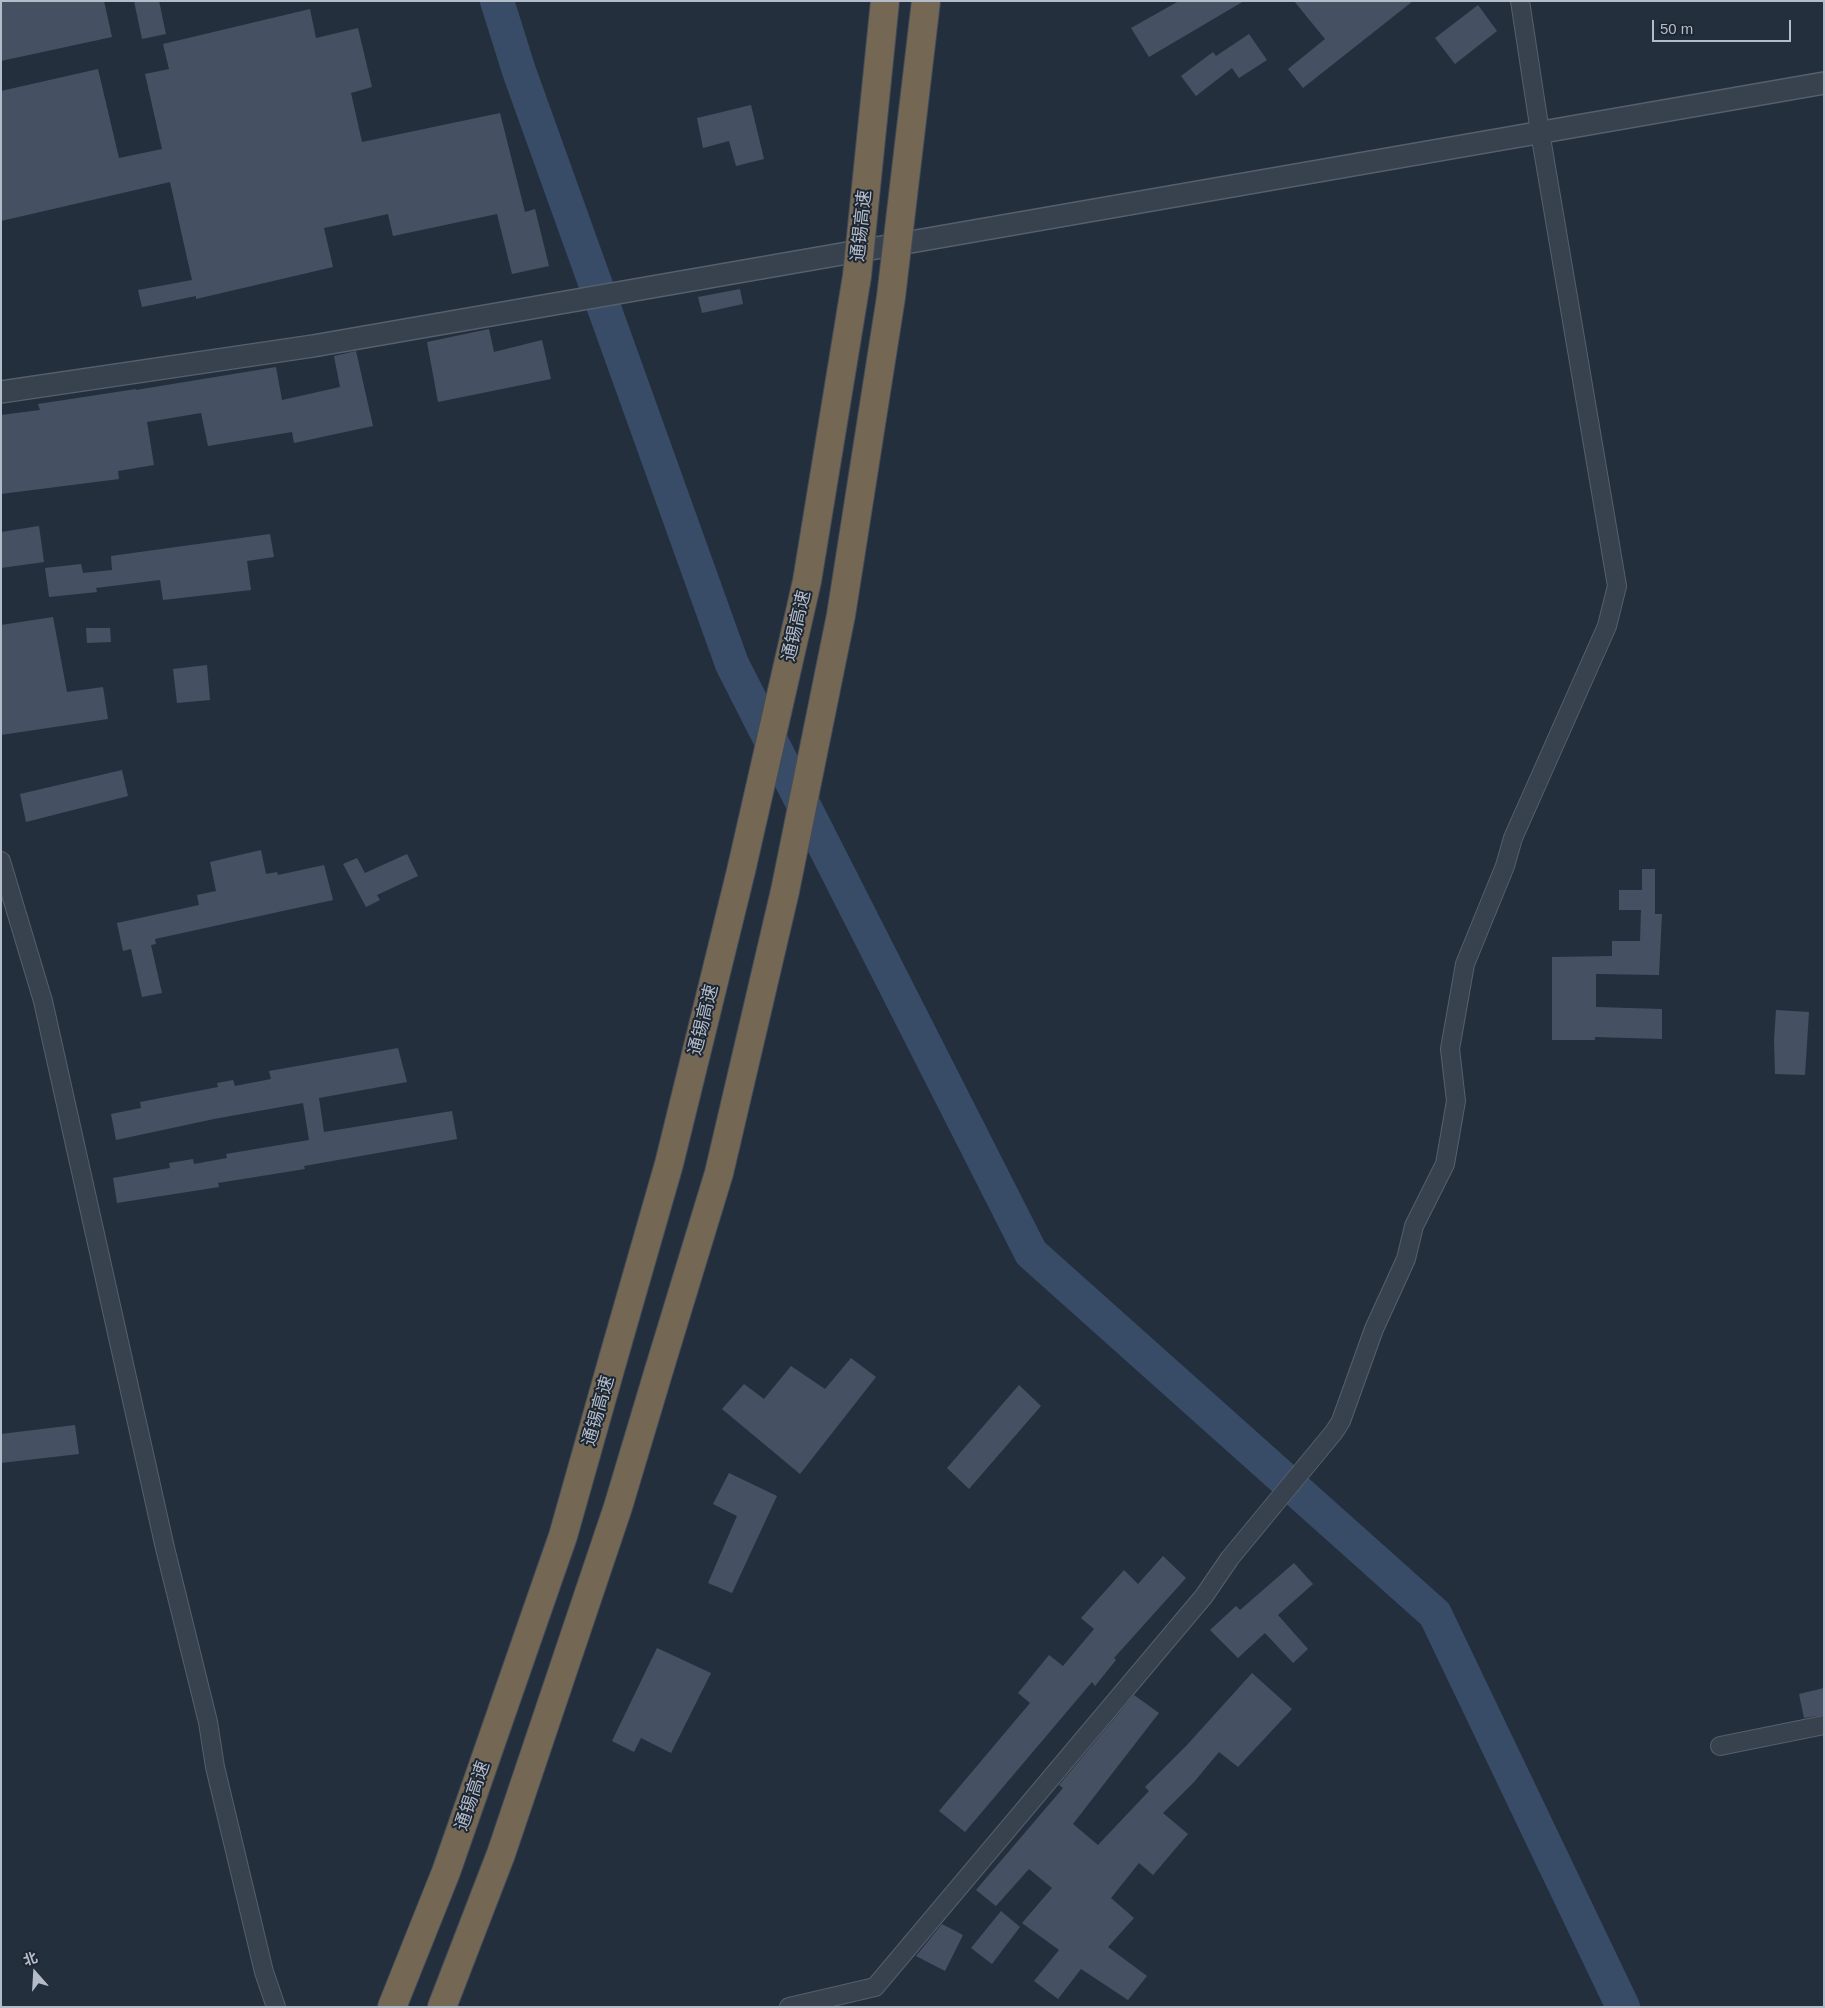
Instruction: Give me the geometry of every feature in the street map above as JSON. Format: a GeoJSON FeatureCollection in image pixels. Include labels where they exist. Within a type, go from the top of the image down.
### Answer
{"type":"FeatureCollection","features":[{"type":"Feature","properties":{"kind":"highway","name":"通锡高速"},"geometry":{"type":"LineString","coordinates":[[392,2007],[446,1872],[563,1536],[669,1164],[740,871],[807,581],[857,276],[885,1]]}},
{"type":"Feature","properties":{"kind":"highway","name":"通锡高速"},"geometry":{"type":"LineString","coordinates":[[442,2007],[501,1854],[618,1507],[720,1173],[785,891],[841,615],[891,297],[926,1]]}},
{"type":"Feature","properties":{"kind":"street"},"geometry":{"type":"LineString","coordinates":[[789,2007],[876,1987],[1204,1596],[1230,1558],[1334,1432],[1341,1421],[1374,1329],[1406,1259],[1414,1226],[1445,1164],[1456,1101],[1450,1049],[1465,964],[1504,866],[1513,838],[1607,626],[1617,586],[1540,132],[1520,1]]}},
{"type":"Feature","properties":{"kind":"street"},"geometry":{"type":"LineString","coordinates":[[1,392],[313,346],[1824,83]]}},
{"type":"Feature","properties":{"kind":"street"},"geometry":{"type":"LineString","coordinates":[[1,861],[43,1001],[165,1548],[208,1722],[215,1767],[264,1972],[276,2007]]}},
{"type":"Feature","properties":{"kind":"street"},"geometry":{"type":"LineString","coordinates":[[1720,1746],[1824,1725]]}},
{"type":"Feature","properties":{"kind":"building"},"geometry":{"type":"Polygon","coordinates":[[[1,1],[104,1],[112,37],[1,61],[1,1]]]}},
{"type":"Feature","properties":{"kind":"building"},"geometry":{"type":"Polygon","coordinates":[[[134,1],[159,1],[166,34],[142,39],[134,1]]]}},
{"type":"Feature","properties":{"kind":"building"},"geometry":{"type":"Polygon","coordinates":[[[1179,1],[1244,1],[1149,57],[1131,28],[1179,1]]]}},
{"type":"Feature","properties":{"kind":"building"},"geometry":{"type":"Polygon","coordinates":[[[1294,1],[1413,1],[1303,88],[1288,69],[1325,39],[1294,1]]]}},
{"type":"Feature","properties":{"kind":"building"},"geometry":{"type":"Polygon","coordinates":[[[1478,5],[1497,31],[1455,64],[1435,38],[1478,5]]]}},
{"type":"Feature","properties":{"kind":"building"},"geometry":{"type":"Polygon","coordinates":[[[310,9],[316,38],[358,28],[372,87],[351,93],[362,142],[500,113],[525,212],[535,209],[549,266],[512,274],[497,214],[393,236],[388,214],[324,228],[333,267],[196,299],[196,296],[142,307],[138,290],[192,280],[170,182],[1,221],[1,91],[98,69],[119,158],[162,149],[145,74],[169,69],[163,44],[310,9]]]}},
{"type":"Feature","properties":{"kind":"building"},"geometry":{"type":"Polygon","coordinates":[[[1249,34],[1267,60],[1239,78],[1232,68],[1196,96],[1181,76],[1213,52],[1216,56],[1249,34]]]}},
{"type":"Feature","properties":{"kind":"building"},"geometry":{"type":"Polygon","coordinates":[[[751,105],[764,159],[736,166],[729,141],[703,148],[697,118],[751,105]]]}},
{"type":"Feature","properties":{"kind":"building"},"geometry":{"type":"Polygon","coordinates":[[[740,289],[743,304],[702,313],[698,297],[740,289]]]}},
{"type":"Feature","properties":{"kind":"building"},"geometry":{"type":"Polygon","coordinates":[[[489,329],[494,352],[542,340],[551,379],[438,402],[427,342],[489,329]]]}},
{"type":"Feature","properties":{"kind":"building"},"geometry":{"type":"Polygon","coordinates":[[[356,351],[373,426],[294,443],[292,432],[208,446],[201,413],[147,422],[154,465],[118,471],[119,479],[1,494],[1,415],[40,410],[38,404],[276,367],[282,400],[340,387],[334,356],[356,351]]]}},
{"type":"Feature","properties":{"kind":"building"},"geometry":{"type":"Polygon","coordinates":[[[39,526],[44,562],[1,568],[1,532],[39,526]]]}},
{"type":"Feature","properties":{"kind":"building"},"geometry":{"type":"Polygon","coordinates":[[[270,534],[274,557],[247,561],[251,590],[163,600],[160,580],[96,588],[97,592],[49,597],[45,568],[81,564],[83,573],[112,570],[111,556],[270,534]]]}},
{"type":"Feature","properties":{"kind":"building"},"geometry":{"type":"Polygon","coordinates":[[[53,617],[67,692],[103,687],[108,719],[1,735],[1,625],[53,617]]]}},
{"type":"Feature","properties":{"kind":"building"},"geometry":{"type":"Polygon","coordinates":[[[86,628],[110,628],[111,642],[87,643],[86,628]]]}},
{"type":"Feature","properties":{"kind":"building"},"geometry":{"type":"Polygon","coordinates":[[[207,665],[210,700],[177,703],[173,669],[207,665]]]}},
{"type":"Feature","properties":{"kind":"building"},"geometry":{"type":"Polygon","coordinates":[[[122,770],[128,796],[26,822],[20,794],[122,770]]]}},
{"type":"Feature","properties":{"kind":"building"},"geometry":{"type":"Polygon","coordinates":[[[261,850],[266,874],[277,872],[278,875],[324,865],[333,900],[155,939],[156,944],[151,945],[162,993],[142,997],[131,949],[123,951],[117,923],[199,905],[197,895],[216,891],[210,862],[261,850]]]}},
{"type":"Feature","properties":{"kind":"building"},"geometry":{"type":"Polygon","coordinates":[[[407,854],[418,876],[377,895],[380,900],[366,907],[343,864],[357,858],[365,873],[407,854]]]}},
{"type":"Feature","properties":{"kind":"building"},"geometry":{"type":"Polygon","coordinates":[[[1642,869],[1655,869],[1655,914],[1662,914],[1659,975],[1596,974],[1596,1007],[1662,1009],[1662,1039],[1595,1037],[1595,1040],[1552,1040],[1552,957],[1612,956],[1612,941],[1640,941],[1641,910],[1619,910],[1619,890],[1642,890],[1642,869]]]}},
{"type":"Feature","properties":{"kind":"building"},"geometry":{"type":"Polygon","coordinates":[[[1776,1010],[1809,1012],[1805,1075],[1775,1074],[1774,1040],[1776,1010]]]}},
{"type":"Feature","properties":{"kind":"building"},"geometry":{"type":"Polygon","coordinates":[[[398,1048],[407,1082],[319,1098],[324,1132],[452,1111],[457,1139],[304,1166],[305,1169],[218,1183],[219,1187],[117,1203],[113,1178],[170,1168],[169,1163],[193,1159],[194,1164],[227,1158],[226,1154],[309,1140],[303,1103],[214,1119],[116,1140],[111,1114],[141,1108],[140,1102],[218,1087],[217,1083],[233,1080],[235,1086],[271,1079],[269,1071],[398,1048]]]}},
{"type":"Feature","properties":{"kind":"building"},"geometry":{"type":"Polygon","coordinates":[[[851,1358],[876,1377],[800,1474],[722,1409],[744,1384],[764,1399],[791,1366],[825,1389],[851,1358]]]}},
{"type":"Feature","properties":{"kind":"building"},"geometry":{"type":"Polygon","coordinates":[[[1019,1385],[1041,1406],[969,1489],[947,1468],[1019,1385]]]}},
{"type":"Feature","properties":{"kind":"building"},"geometry":{"type":"Polygon","coordinates":[[[75,1425],[79,1454],[1,1463],[1,1434],[75,1425]]]}},
{"type":"Feature","properties":{"kind":"building"},"geometry":{"type":"Polygon","coordinates":[[[729,1473],[777,1496],[732,1593],[708,1583],[737,1516],[713,1504],[729,1473]]]}},
{"type":"Feature","properties":{"kind":"building"},"geometry":{"type":"Polygon","coordinates":[[[1163,1556],[1186,1578],[1114,1658],[1116,1660],[1095,1686],[1092,1682],[965,1832],[939,1811],[1030,1703],[1018,1693],[1049,1655],[1063,1666],[1094,1629],[1081,1618],[1124,1570],[1138,1584],[1163,1556]]]}},
{"type":"Feature","properties":{"kind":"building"},"geometry":{"type":"Polygon","coordinates":[[[1294,1563],[1313,1584],[1278,1615],[1308,1649],[1293,1663],[1265,1633],[1238,1658],[1210,1630],[1236,1606],[1240,1610],[1294,1563]]]}},
{"type":"Feature","properties":{"kind":"building"},"geometry":{"type":"Polygon","coordinates":[[[657,1648],[711,1673],[671,1753],[641,1738],[634,1752],[612,1741],[657,1648]]]}},
{"type":"Feature","properties":{"kind":"building"},"geometry":{"type":"Polygon","coordinates":[[[1252,1673],[1292,1709],[1238,1767],[1219,1752],[1194,1782],[1163,1813],[1188,1834],[1153,1875],[1139,1863],[1111,1898],[1134,1918],[1108,1947],[1147,1976],[1128,2000],[1081,1969],[1058,1999],[1034,1981],[1059,1950],[1022,1923],[1052,1888],[1029,1869],[996,1906],[976,1890],[1063,1788],[1059,1785],[1134,1695],[1159,1713],[1073,1824],[1098,1845],[1149,1791],[1145,1787],[1187,1745],[1252,1673]]]}},
{"type":"Feature","properties":{"kind":"building"},"geometry":{"type":"Polygon","coordinates":[[[1824,1688],[1824,1715],[1804,1718],[1799,1694],[1824,1688]]]}},
{"type":"Feature","properties":{"kind":"building"},"geometry":{"type":"Polygon","coordinates":[[[1001,1911],[1020,1927],[992,1964],[971,1948],[1001,1911]]]}},
{"type":"Feature","properties":{"kind":"building"},"geometry":{"type":"Polygon","coordinates":[[[942,1924],[963,1935],[945,1971],[916,1956],[942,1924]]]}},
{"type":"Feature","properties":{"kind":"waterway"},"geometry":{"type":"LineString","coordinates":[[497,1],[519,71],[732,664],[1031,1253],[1435,1614],[1623,2007]]}}]}
